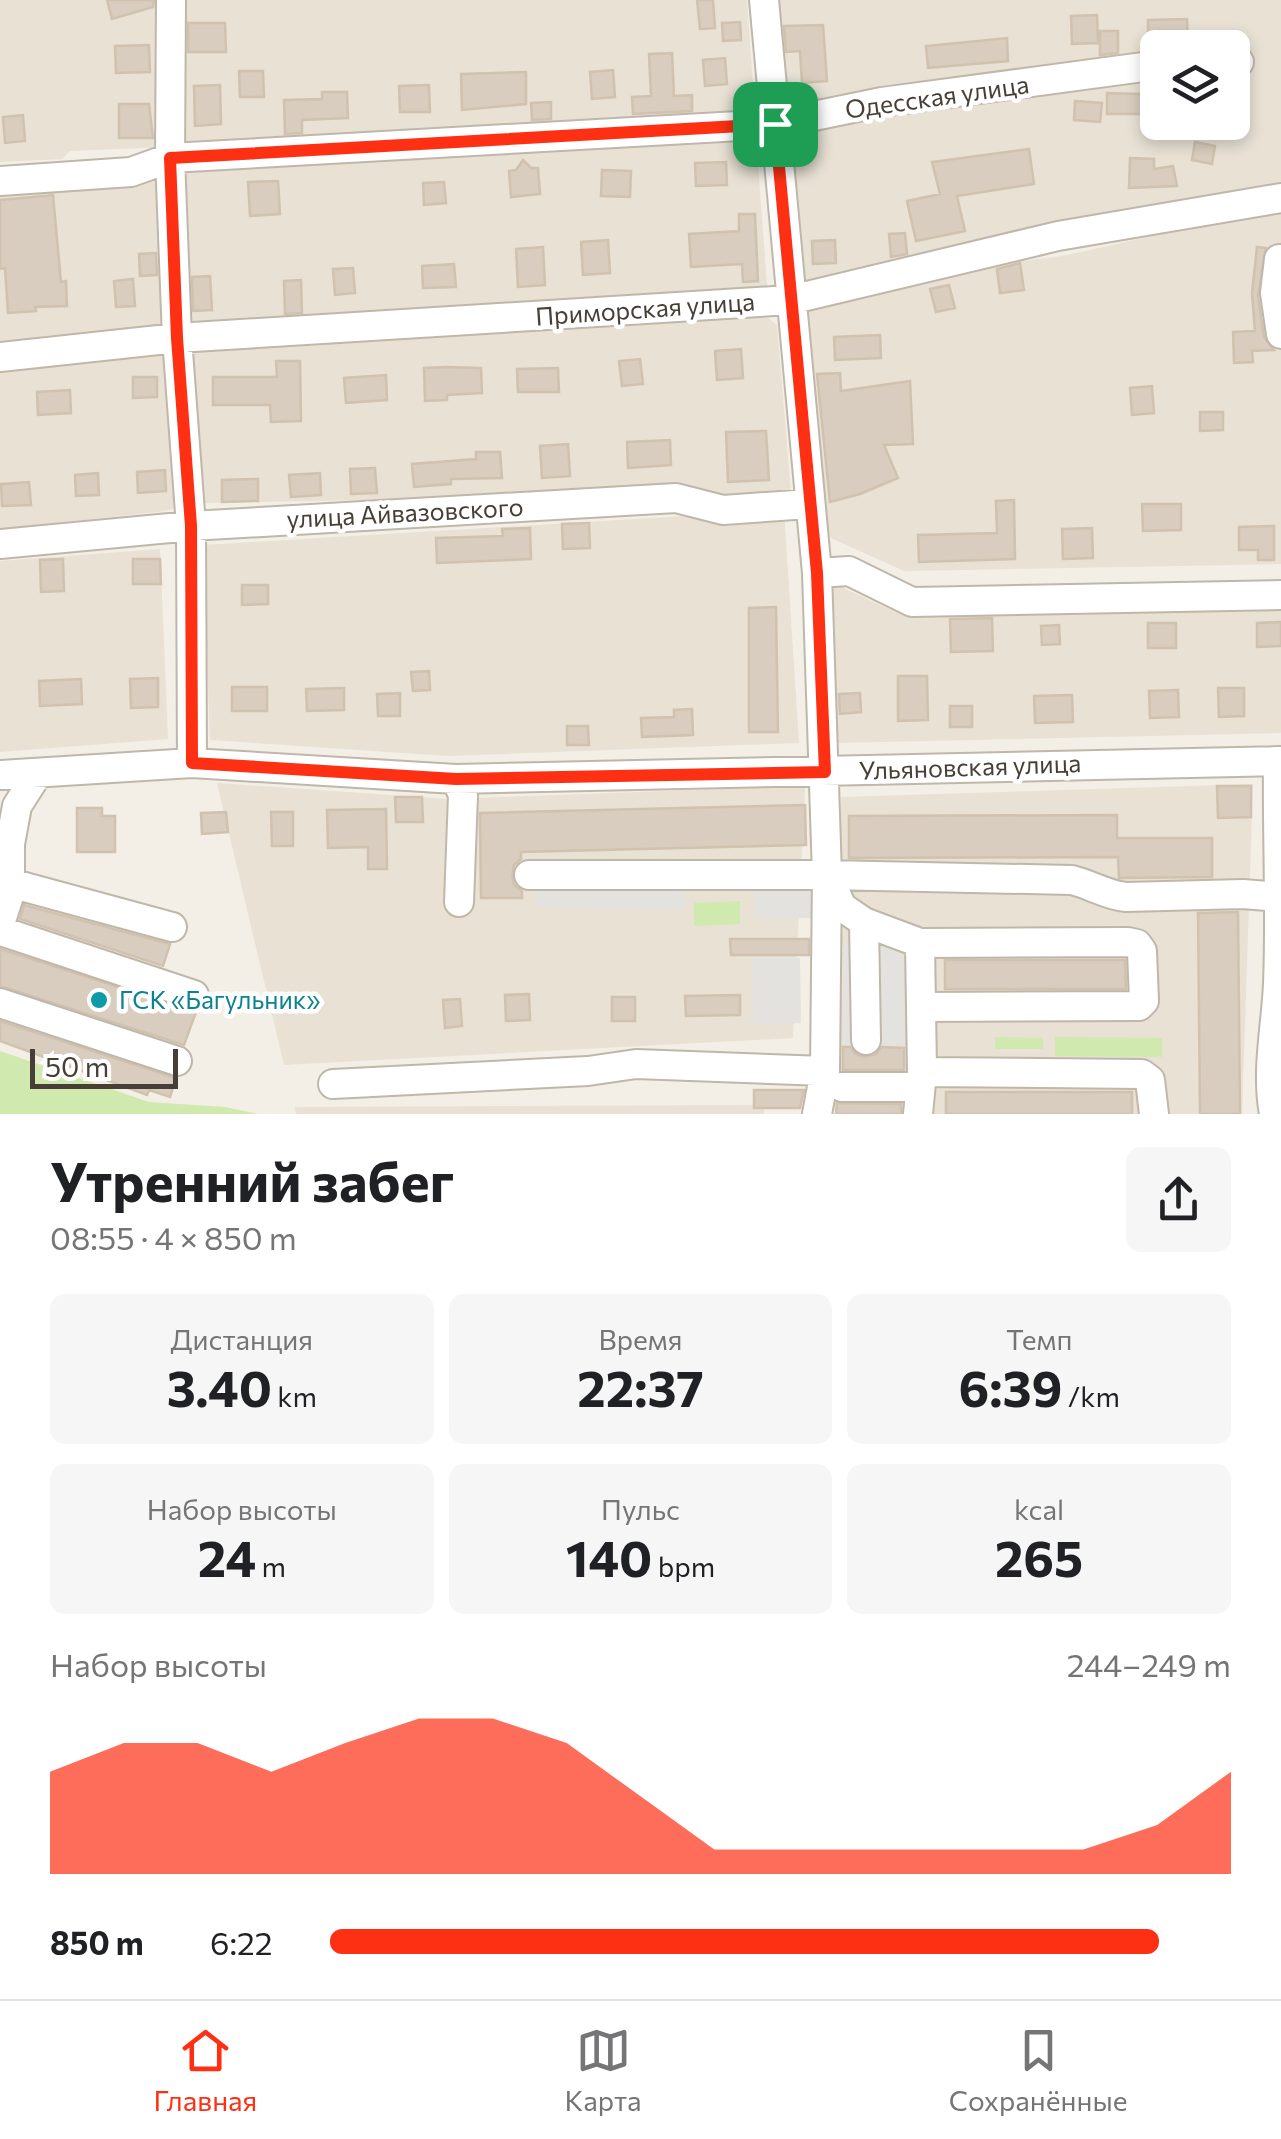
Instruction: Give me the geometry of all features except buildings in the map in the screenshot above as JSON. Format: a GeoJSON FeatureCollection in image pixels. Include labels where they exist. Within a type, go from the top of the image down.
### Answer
{"type":"FeatureCollection","features":[{"type":"Feature","properties":{"kind":"street"},"geometry":{"type":"LineString","coordinates":[[170,0],[170,158],[177,338],[191,526],[192,763]]}},
{"type":"Feature","properties":{"kind":"street"},"geometry":{"type":"LineString","coordinates":[[764,0],[817,573],[833,1079],[817,1114]]}},
{"type":"Feature","properties":{"kind":"street","name":"Одесская улица"},"geometry":{"type":"LineString","coordinates":[[0,181],[132,172],[170,158],[775,124],[882,102],[1140,67]]}},
{"type":"Feature","properties":{"kind":"street","name":"Приморская улица"},"geometry":{"type":"LineString","coordinates":[[0,356],[177,338],[790,300],[1058,236],[1281,198]]}},
{"type":"Feature","properties":{"kind":"street"},"geometry":{"type":"LineString","coordinates":[[1279,259],[1275,294],[1281,334]]}},
{"type":"Feature","properties":{"kind":"street","name":"улица Айвазовского"},"geometry":{"type":"LineString","coordinates":[[0,544],[191,526],[676,498],[723,510],[809,504]]}},
{"type":"Feature","properties":{"kind":"street"},"geometry":{"type":"LineString","coordinates":[[817,573],[848,571],[912,602],[1281,595]]}},
{"type":"Feature","properties":{"kind":"street"},"geometry":{"type":"LineString","coordinates":[[1274,1114],[1271,1038],[1278,989],[1280,761]]}},
{"type":"Feature","properties":{"kind":"street","name":"Ульяновская улица"},"geometry":{"type":"LineString","coordinates":[[0,775],[192,763],[456,779],[1280,761]]}},
{"type":"Feature","properties":{"kind":"street"},"geometry":{"type":"LineString","coordinates":[[38,773],[18,806],[10,844],[10,883],[0,921],[7,932],[194,995]]}},
{"type":"Feature","properties":{"kind":"street"},"geometry":{"type":"LineString","coordinates":[[456,779],[463,795],[459,902]]}},
{"type":"Feature","properties":{"kind":"street"},"geometry":{"type":"LineString","coordinates":[[529,875],[1072,880],[1092,885],[1108,895],[1280,896]]}},
{"type":"Feature","properties":{"kind":"street"},"geometry":{"type":"LineString","coordinates":[[828,875],[842,908],[864,922],[920,943],[1128,942],[1142,950],[1144,1000],[1139,1006],[922,1007]]}},
{"type":"Feature","properties":{"kind":"street"},"geometry":{"type":"LineString","coordinates":[[10,883],[172,926]]}},
{"type":"Feature","properties":{"kind":"street"},"geometry":{"type":"LineString","coordinates":[[864,922],[866,1040]]}},
{"type":"Feature","properties":{"kind":"street"},"geometry":{"type":"LineString","coordinates":[[920,943],[920,1091]]}},
{"type":"Feature","properties":{"kind":"street"},"geometry":{"type":"LineString","coordinates":[[0,1003],[176,1062]]}},
{"type":"Feature","properties":{"kind":"street"},"geometry":{"type":"LineString","coordinates":[[333,1084],[588,1071],[636,1064],[833,1079],[920,1091],[1142,1074],[1150,1080],[1154,1114]]}},
{"type":"Feature","properties":{"kind":"shaded area"},"geometry":{"type":"Polygon","coordinates":[[[0,0],[747,0],[755,114],[546,132],[70,151],[62,159],[0,162],[0,0]]]}},
{"type":"Feature","properties":{"kind":"shaded area"},"geometry":{"type":"Polygon","coordinates":[[[774,0],[1281,0],[1281,196],[1121,209],[796,285],[777,130],[1140,73],[1140,140],[1250,140],[1250,30],[1140,30],[1140,61],[783,107],[774,0]]]}},
{"type":"Feature","properties":{"kind":"shaded area"},"geometry":{"type":"Polygon","coordinates":[[[756,136],[767,286],[439,315],[0,343],[0,187],[180,169],[756,136]]]}},
{"type":"Feature","properties":{"kind":"shaded area"},"geometry":{"type":"Polygon","coordinates":[[[1281,207],[1281,564],[904,571],[831,538],[806,483],[796,308],[981,266],[1063,256],[1281,207]]]}},
{"type":"Feature","properties":{"kind":"shaded area"},"geometry":{"type":"Polygon","coordinates":[[[760,312],[777,325],[791,493],[201,503],[158,512],[0,529],[0,365],[760,312]]]}},
{"type":"Feature","properties":{"kind":"shaded area"},"geometry":{"type":"Polygon","coordinates":[[[784,510],[799,743],[449,756],[210,740],[203,545],[784,510]]]}},
{"type":"Feature","properties":{"kind":"shaded area"},"geometry":{"type":"Polygon","coordinates":[[[160,549],[168,739],[0,752],[0,561],[160,549]]]}},
{"type":"Feature","properties":{"kind":"shaded area"},"geometry":{"type":"Polygon","coordinates":[[[826,580],[900,614],[1281,607],[1281,733],[834,743],[826,580]]]}},
{"type":"Feature","properties":{"kind":"shaded area"},"geometry":{"type":"Polygon","coordinates":[[[217,783],[448,799],[805,786],[793,1038],[284,1065],[217,783]]]}},
{"type":"Feature","properties":{"kind":"shaded area"},"geometry":{"type":"Polygon","coordinates":[[[1253,784],[1242,1114],[835,1114],[841,797],[1253,784]]]}},
{"type":"Feature","properties":{"kind":"shaded area"},"geometry":{"type":"Polygon","coordinates":[[[537,882],[685,882],[685,909],[537,908],[537,882]]]}},
{"type":"Feature","properties":{"kind":"shaded area"},"geometry":{"type":"Polygon","coordinates":[[[816,890],[816,918],[754,919],[754,891],[816,890]]]}},
{"type":"Feature","properties":{"kind":"shaded area"},"geometry":{"type":"Polygon","coordinates":[[[858,930],[909,952],[909,1045],[842,1045],[843,945],[858,945],[858,930]]]}},
{"type":"Feature","properties":{"kind":"shaded area"},"geometry":{"type":"Polygon","coordinates":[[[752,958],[800,958],[801,1023],[753,1024],[752,958]]]}},
{"type":"Feature","properties":{"kind":"shaded area"},"geometry":{"type":"Polygon","coordinates":[[[764,1105],[764,1114],[296,1114],[295,1107],[764,1105]]]}},
{"type":"Feature","properties":{"kind":"green space"},"geometry":{"type":"Polygon","coordinates":[[[740,901],[740,924],[694,926],[694,903],[740,901]]]}},
{"type":"Feature","properties":{"kind":"green space"},"geometry":{"type":"Polygon","coordinates":[[[995,1037],[1043,1038],[1043,1049],[995,1049],[995,1037]]]}},
{"type":"Feature","properties":{"kind":"green space"},"geometry":{"type":"Polygon","coordinates":[[[1055,1037],[1162,1038],[1162,1057],[1055,1056],[1055,1037]]]}},
{"type":"Feature","properties":{"kind":"green space"},"geometry":{"type":"Polygon","coordinates":[[[0,1051],[149,1102],[225,1107],[258,1114],[0,1114],[0,1051]]]}},
{"type":"Feature","properties":{"kind":"place","name":"ГСК «Багульник»"},"geometry":{"type":"Point","coordinates":[99,1000]}},
{"type":"Feature","properties":{"kind":"route"},"geometry":{"type":"LineString","coordinates":[[775,124],[817,573],[825,772],[456,779],[192,763],[191,526],[177,338],[170,158],[775,124]]}}]}
